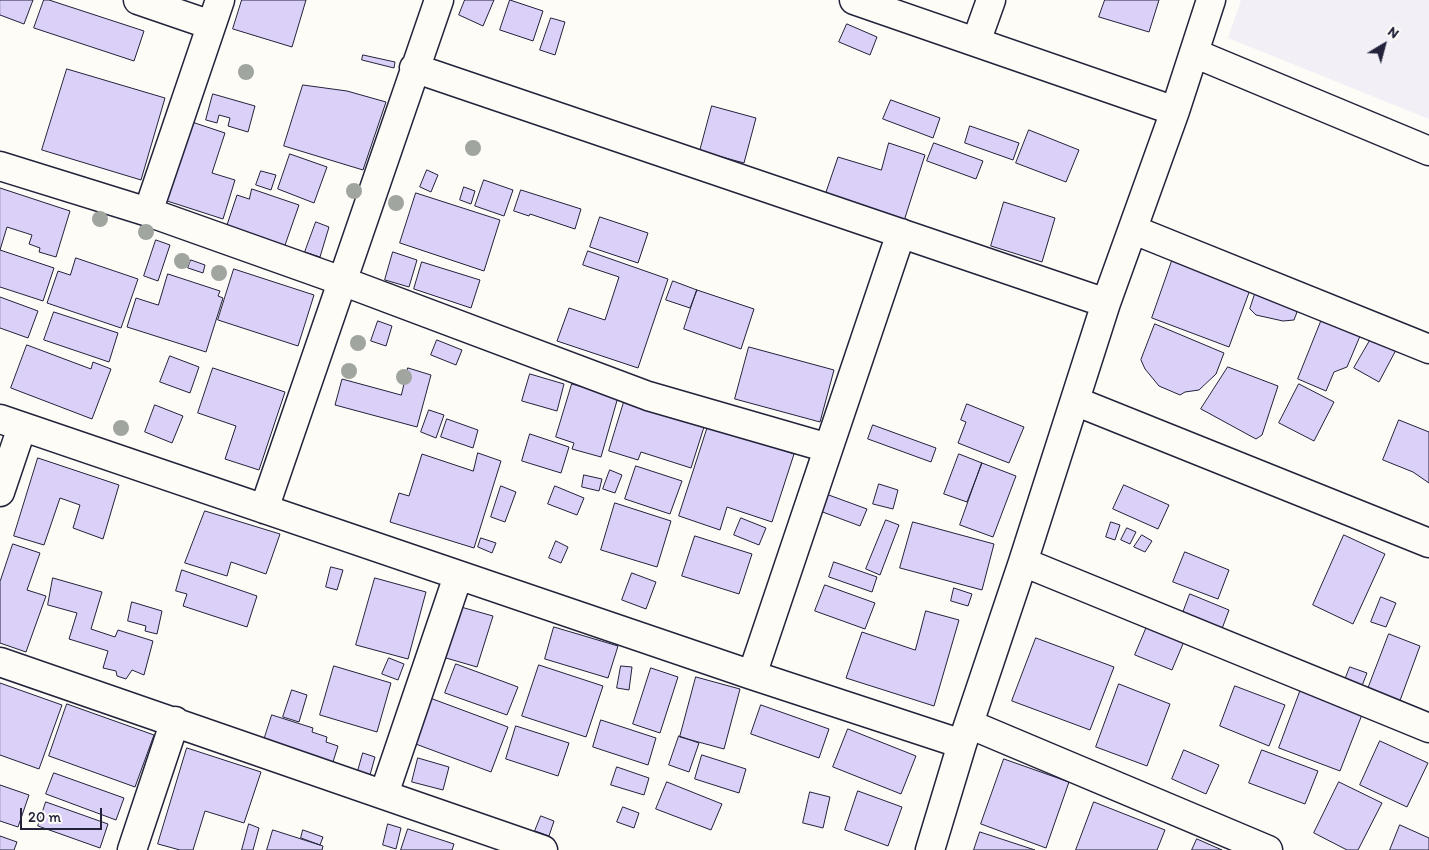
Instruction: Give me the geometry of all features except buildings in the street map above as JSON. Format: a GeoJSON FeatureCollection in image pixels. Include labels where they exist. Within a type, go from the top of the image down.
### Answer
{"type":"FeatureCollection","features":[{"type":"Feature","properties":{"kind":"street"},"geometry":{"type":"LineString","coordinates":[[138,0],[216,13],[148,212]]}},
{"type":"Feature","properties":{"kind":"street"},"geometry":{"type":"LineString","coordinates":[[264,509],[414,68],[439,0]]}},
{"type":"Feature","properties":{"kind":"street"},"geometry":{"type":"LineString","coordinates":[[854,0],[1175,111]]}},
{"type":"Feature","properties":{"kind":"street"},"geometry":{"type":"LineString","coordinates":[[976,42],[991,0]]}},
{"type":"Feature","properties":{"kind":"street"},"geometry":{"type":"LineString","coordinates":[[930,850],[965,734],[1023,562],[1106,304],[1134,230],[1211,0]]}},
{"type":"Feature","properties":{"kind":"street"},"geometry":{"type":"LineString","coordinates":[[1194,53],[1429,151]]}},
{"type":"Feature","properties":{"kind":"street"},"geometry":{"type":"LineString","coordinates":[[414,68],[1106,304]]}},
{"type":"Feature","properties":{"kind":"street"},"geometry":{"type":"LineString","coordinates":[[0,166],[148,212],[342,281],[648,396],[828,448]]}},
{"type":"Feature","properties":{"kind":"street"},"geometry":{"type":"LineString","coordinates":[[1134,230],[1429,349]]}},
{"type":"Feature","properties":{"kind":"street"},"geometry":{"type":"LineString","coordinates":[[752,675],[901,233]]}},
{"type":"Feature","properties":{"kind":"street"},"geometry":{"type":"LineString","coordinates":[[1075,401],[1429,543]]}},
{"type":"Feature","properties":{"kind":"street"},"geometry":{"type":"LineString","coordinates":[[0,492],[11,423],[752,675],[965,734],[1268,850]]}},
{"type":"Feature","properties":{"kind":"street"},"geometry":{"type":"LineString","coordinates":[[1023,562],[1429,728]]}},
{"type":"Feature","properties":{"kind":"street"},"geometry":{"type":"LineString","coordinates":[[384,794],[458,576]]}},
{"type":"Feature","properties":{"kind":"street"},"geometry":{"type":"LineString","coordinates":[[0,662],[176,721],[543,850]]}},
{"type":"Feature","properties":{"kind":"street"},"geometry":{"type":"LineString","coordinates":[[132,850],[176,721]]}},
{"type":"Feature","properties":{"kind":"shaded area"},"geometry":{"type":"Polygon","coordinates":[[[1241,0],[1429,0],[1429,119],[1228,38],[1241,0]]]}}]}
